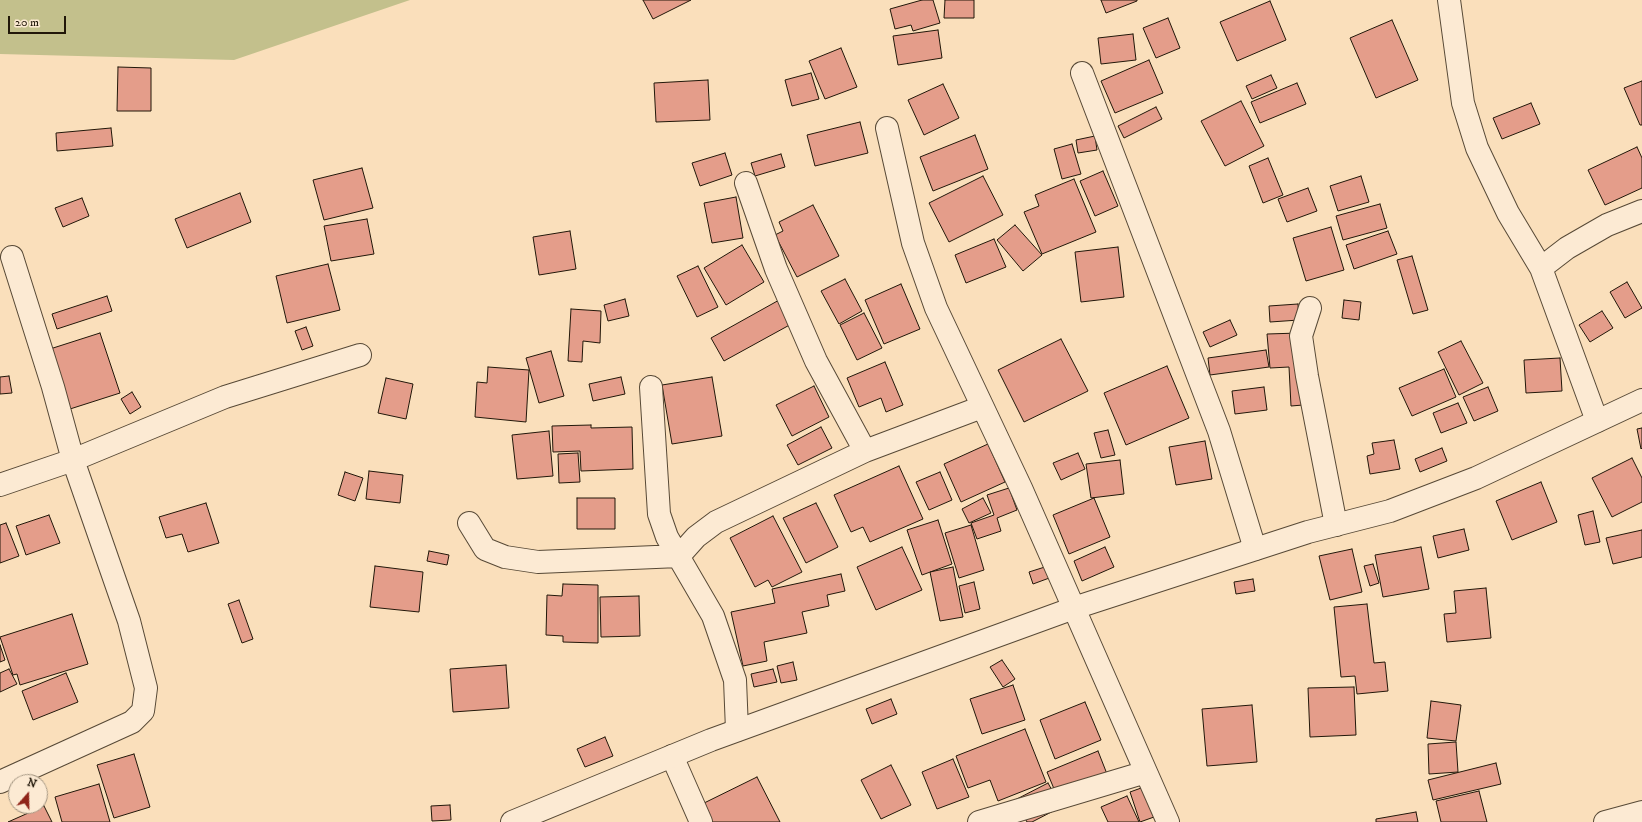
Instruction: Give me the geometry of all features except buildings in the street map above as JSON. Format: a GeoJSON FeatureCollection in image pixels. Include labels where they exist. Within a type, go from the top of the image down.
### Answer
{"type":"FeatureCollection","features":[{"type":"Feature","properties":{"kind":"street"},"geometry":{"type":"LineString","coordinates":[[1449,0],[1463,103],[1477,148],[1508,213],[1540,268],[1597,421]]}},
{"type":"Feature","properties":{"kind":"street"},"geometry":{"type":"LineString","coordinates":[[1082,74],[1219,431],[1255,549]]}},
{"type":"Feature","properties":{"kind":"street"},"geometry":{"type":"LineString","coordinates":[[888,128],[914,242],[933,301],[1021,488],[1168,822]]}},
{"type":"Feature","properties":{"kind":"street"},"geometry":{"type":"LineString","coordinates":[[746,183],[776,269],[813,354],[865,452]]}},
{"type":"Feature","properties":{"kind":"street"},"geometry":{"type":"LineString","coordinates":[[1540,268],[1567,248],[1607,225],[1642,211]]}},
{"type":"Feature","properties":{"kind":"street"},"geometry":{"type":"LineString","coordinates":[[0,782],[132,722],[142,711],[146,688],[129,621],[73,460],[53,387],[12,257]]}},
{"type":"Feature","properties":{"kind":"street"},"geometry":{"type":"LineString","coordinates":[[1310,308],[1301,336],[1307,376],[1336,525]]}},
{"type":"Feature","properties":{"kind":"street"},"geometry":{"type":"LineString","coordinates":[[0,485],[73,460],[225,397],[360,355]]}},
{"type":"Feature","properties":{"kind":"street"},"geometry":{"type":"LineString","coordinates":[[651,387],[659,514],[667,536],[713,616],[735,680],[737,730]]}},
{"type":"Feature","properties":{"kind":"street"},"geometry":{"type":"LineString","coordinates":[[512,822],[737,730],[1074,608],[1255,549],[1390,511],[1476,478],[1642,400]]}},
{"type":"Feature","properties":{"kind":"street"},"geometry":{"type":"LineString","coordinates":[[469,523],[485,549],[505,558],[538,562],[679,556],[696,538],[716,522],[865,452],[982,407]]}},
{"type":"Feature","properties":{"kind":"street"},"geometry":{"type":"LineString","coordinates":[[672,756],[701,822]]}},
{"type":"Feature","properties":{"kind":"street"},"geometry":{"type":"LineString","coordinates":[[979,822],[1146,772]]}},
{"type":"Feature","properties":{"kind":"street"},"geometry":{"type":"LineString","coordinates":[[1605,822],[1642,812]]}},
{"type":"Feature","properties":{"kind":"shaded area"},"geometry":{"type":"Polygon","coordinates":[[[0,0],[410,0],[234,60],[0,54],[0,0]]]}}]}
